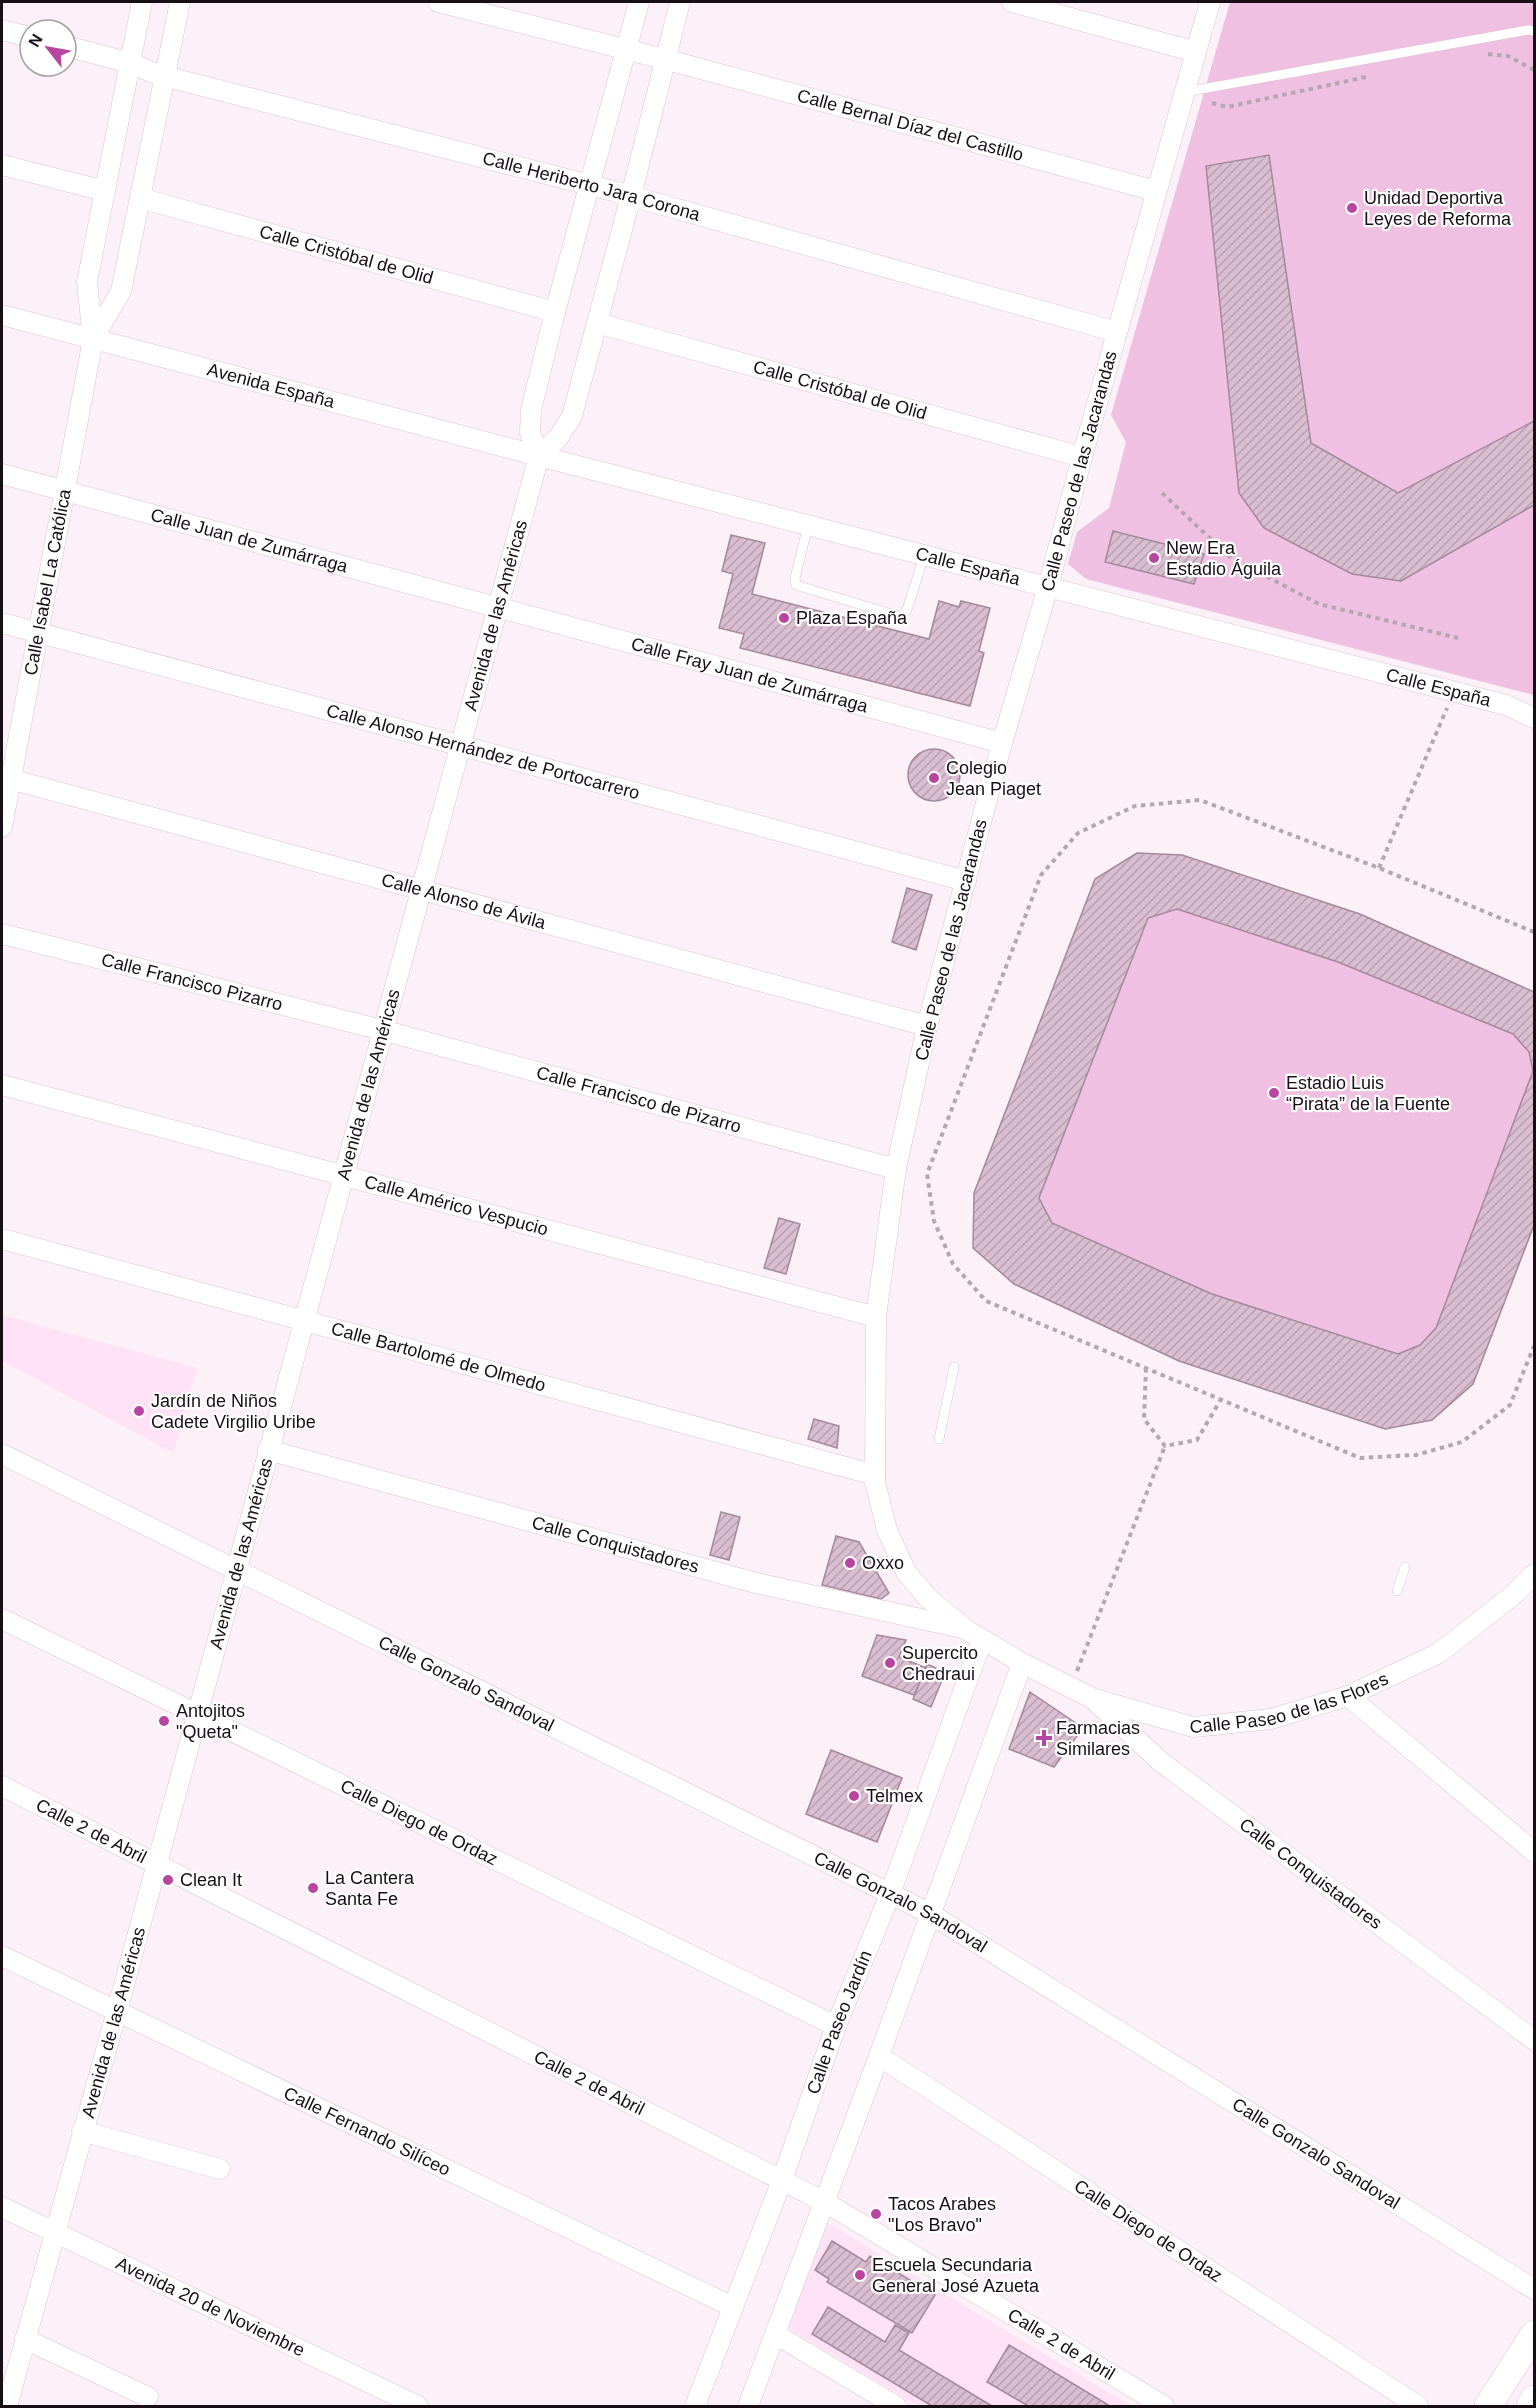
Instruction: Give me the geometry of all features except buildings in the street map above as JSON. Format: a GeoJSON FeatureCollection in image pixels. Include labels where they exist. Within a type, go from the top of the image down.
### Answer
{"type":"FeatureCollection","features":[{"type":"Feature","properties":{"kind":"main road"},"geometry":{"type":"LineString","coordinates":[[1488,2406],[1534,2334]]}},
{"type":"Feature","properties":{"kind":"main road"},"geometry":{"type":"LineString","coordinates":[[1530,2406],[1534,2399]]}},
{"type":"Feature","properties":{"kind":"street","name":"Calle Isabel La Católica"},"geometry":{"type":"LineString","coordinates":[[2,827],[6,778],[38,633],[93,339],[87,282],[142,2]]}},
{"type":"Feature","properties":{"kind":"street","name":"Calle Isabel La Católica"},"geometry":{"type":"LineString","coordinates":[[93,339],[121,291],[180,2]]}},
{"type":"Feature","properties":{"kind":"street","name":"Calle Bernal Díaz del Castillo"},"geometry":{"type":"LineString","coordinates":[[438,2],[664,59],[1156,191]]}},
{"type":"Feature","properties":{"kind":"street"},"geometry":{"type":"LineString","coordinates":[[539,456],[530,432],[531,410],[555,312],[639,2]]}},
{"type":"Feature","properties":{"kind":"street","name":"Avenida de las Américas"},"geometry":{"type":"LineString","coordinates":[[7,2406],[117,2011],[195,1715],[539,456],[558,438],[572,416],[632,196],[664,59],[680,2]]}},
{"type":"Feature","properties":{"kind":"street"},"geometry":{"type":"LineString","coordinates":[[1012,2],[1196,52]]}},
{"type":"Feature","properties":{"kind":"street","name":"Calle Paseo de las Jacarandas"},"geometry":{"type":"LineString","coordinates":[[1022,1663],[965,1629],[928,1598],[906,1572],[887,1530],[875,1475],[876,1317],[896,1169],[927,1026],[1002,743],[1048,587],[1082,457],[1210,2]]}},
{"type":"Feature","properties":{"kind":"street"},"geometry":{"type":"LineString","coordinates":[[2,30],[18,34]]}},
{"type":"Feature","properties":{"kind":"street","name":"Calle Heriberto Jara Corona"},"geometry":{"type":"LineString","coordinates":[[78,49],[130,63],[165,76],[632,196],[1117,332]]}},
{"type":"Feature","properties":{"kind":"street"},"geometry":{"type":"LineString","coordinates":[[2,165],[105,190]]}},
{"type":"Feature","properties":{"kind":"street","name":"Calle Cristóbal de Olid"},"geometry":{"type":"LineString","coordinates":[[140,198],[555,312]]}},
{"type":"Feature","properties":{"kind":"street","name":"Avenida España"},"geometry":{"type":"LineString","coordinates":[[2,315],[539,456]]}},
{"type":"Feature","properties":{"kind":"street","name":"Calle Cristóbal de Olid"},"geometry":{"type":"LineString","coordinates":[[597,323],[1082,457]]}},
{"type":"Feature","properties":{"kind":"street","name":"Calle España"},"geometry":{"type":"LineString","coordinates":[[539,456],[1506,705],[1534,718]]}},
{"type":"Feature","properties":{"kind":"street","name":"Calle Juan de Zumárraga"},"geometry":{"type":"LineString","coordinates":[[2,474],[498,606]]}},
{"type":"Feature","properties":{"kind":"street","name":"Calle Fray Juan de Zumárraga"},"geometry":{"type":"LineString","coordinates":[[498,606],[1002,743]]}},
{"type":"Feature","properties":{"kind":"street","name":"Calle Alonso Hernández de Portocarrero"},"geometry":{"type":"LineString","coordinates":[[2,623],[966,881]]}},
{"type":"Feature","properties":{"kind":"street","name":"Calle Alonso de Ávila"},"geometry":{"type":"LineString","coordinates":[[6,778],[927,1026]]}},
{"type":"Feature","properties":{"kind":"street","name":"Calle Francisco Pizarro"},"geometry":{"type":"LineString","coordinates":[[2,934],[382,1030]]}},
{"type":"Feature","properties":{"kind":"street","name":"Calle Francisco de Pizarro"},"geometry":{"type":"LineString","coordinates":[[382,1030],[896,1169]]}},
{"type":"Feature","properties":{"kind":"street","name":"Calle Américo Vespucio"},"geometry":{"type":"LineString","coordinates":[[2,1085],[876,1317]]}},
{"type":"Feature","properties":{"kind":"street","name":"Calle Bartolomé de Olmedo"},"geometry":{"type":"LineString","coordinates":[[2,1239],[875,1475]]}},
{"type":"Feature","properties":{"kind":"street","name":"Calle Conquistadores"},"geometry":{"type":"LineString","coordinates":[[268,1450],[756,1583],[965,1629]]}},
{"type":"Feature","properties":{"kind":"street","name":"Calle Gonzalo Sandoval"},"geometry":{"type":"LineString","coordinates":[[2,1454],[929,1913],[1534,2289]]}},
{"type":"Feature","properties":{"kind":"street","name":"Calle Paseo de las Flores"},"geometry":{"type":"LineString","coordinates":[[1022,1663],[1092,1698],[1193,1727],[1271,1719],[1348,1696],[1439,1653],[1534,1577]]}},
{"type":"Feature","properties":{"kind":"street","name":"Calle Diego de Ordaz"},"geometry":{"type":"LineString","coordinates":[[2,1619],[836,2026]]}},
{"type":"Feature","properties":{"kind":"street","name":"Calle Paseo Jardín"},"geometry":{"type":"LineString","coordinates":[[695,2406],[782,2180],[836,2026],[890,1894],[982,1640]]}},
{"type":"Feature","properties":{"kind":"street"},"geometry":{"type":"LineString","coordinates":[[748,2406],[879,2056],[929,1913],[1022,1663]]}},
{"type":"Feature","properties":{"kind":"street"},"geometry":{"type":"LineString","coordinates":[[1348,1696],[1534,1852]]}},
{"type":"Feature","properties":{"kind":"street","name":"Calle Conquistadores"},"geometry":{"type":"LineString","coordinates":[[1092,1698],[1161,1762],[1534,2040]]}},
{"type":"Feature","properties":{"kind":"street","name":"Calle 2 de Abril"},"geometry":{"type":"LineString","coordinates":[[2,1786],[823,2201],[1164,2406]]}},
{"type":"Feature","properties":{"kind":"street","name":"Calle Fernando Silíceo"},"geometry":{"type":"LineString","coordinates":[[2,1956],[733,2307]]}},
{"type":"Feature","properties":{"kind":"street","name":"Calle Diego de Ordaz"},"geometry":{"type":"LineString","coordinates":[[879,2056],[1418,2406]]}},
{"type":"Feature","properties":{"kind":"street"},"geometry":{"type":"LineString","coordinates":[[82,2131],[220,2169]]}},
{"type":"Feature","properties":{"kind":"street","name":"Avenida 20 de Noviembre"},"geometry":{"type":"LineString","coordinates":[[2,2207],[418,2406]]}},
{"type":"Feature","properties":{"kind":"street"},"geometry":{"type":"LineString","coordinates":[[776,2334],[896,2406]]}},
{"type":"Feature","properties":{"kind":"street"},"geometry":{"type":"LineString","coordinates":[[25,2339],[148,2397]]}},
{"type":"Feature","properties":{"kind":"lane"},"geometry":{"type":"LineString","coordinates":[[1184,94],[1528,30],[1534,32]]}},
{"type":"Feature","properties":{"kind":"lane"},"geometry":{"type":"LineString","coordinates":[[808,525],[795,578],[796,585],[898,616],[902,616],[908,610],[924,556]]}},
{"type":"Feature","properties":{"kind":"lane"},"geometry":{"type":"LineString","coordinates":[[939,1438],[954,1367]]}},
{"type":"Feature","properties":{"kind":"lane"},"geometry":{"type":"LineString","coordinates":[[1397,1591],[1405,1567]]}},
{"type":"Feature","properties":{"kind":"path"},"geometry":{"type":"LineString","coordinates":[[1487,54],[1508,56],[1534,70]]}},
{"type":"Feature","properties":{"kind":"path"},"geometry":{"type":"LineString","coordinates":[[1184,94],[1227,107],[1374,75]]}},
{"type":"Feature","properties":{"kind":"path"},"geometry":{"type":"LineString","coordinates":[[1162,493],[1230,557],[1319,604],[1458,638]]}},
{"type":"Feature","properties":{"kind":"path"},"geometry":{"type":"LineString","coordinates":[[1379,868],[1454,692]]}},
{"type":"Feature","properties":{"kind":"path"},"geometry":{"type":"LineString","coordinates":[[1534,932],[1379,868],[1200,800],[1135,806],[1078,833],[1041,875],[927,1174],[934,1221],[953,1264],[986,1301],[1360,1458],[1416,1455],[1462,1443],[1510,1405],[1534,1346]]}},
{"type":"Feature","properties":{"kind":"path"},"geometry":{"type":"LineString","coordinates":[[1146,1368],[1144,1419],[1165,1446]]}},
{"type":"Feature","properties":{"kind":"path"},"geometry":{"type":"LineString","coordinates":[[1165,1446],[1197,1440],[1221,1399]]}},
{"type":"Feature","properties":{"kind":"path"},"geometry":{"type":"LineString","coordinates":[[1070,1688],[1165,1446]]}},
{"type":"Feature","properties":{"kind":"shaded area","name":"Unidad Deportiva Leyes de Reforma"},"geometry":{"type":"Polygon","coordinates":[[[1230,2],[1534,2],[1534,695],[1086,579],[1068,564],[1077,532],[1109,508],[1126,442],[1111,415],[1230,2]]]}},
{"type":"Feature","properties":{"kind":"shaded area","name":"Estadio Luis “Pirata” de la Fuente"},"geometry":{"type":"Polygon","coordinates":[[[1137,853],[1182,855],[1360,914],[1534,992],[1534,1225],[1473,1384],[1432,1420],[973,1248],[974,1193],[1095,879],[1137,853]]]}},
{"type":"Feature","properties":{"kind":"shaded area","name":"Jardín de Niños Cadete Virgilio Uribe"},"geometry":{"type":"Polygon","coordinates":[[[2,1315],[197,1368],[173,1453],[2,1361],[2,1315]]]}},
{"type":"Feature","properties":{"kind":"shaded area","name":"Escuela Secundaria General José Azueta"},"geometry":{"type":"Polygon","coordinates":[[[826,2222],[1131,2406],[918,2406],[786,2327],[826,2222]]]}},
{"type":"Feature","properties":{"kind":"place","name":"Unidad Deportiva Leyes de Reforma"},"geometry":{"type":"Point","coordinates":[1352,208]}},
{"type":"Feature","properties":{"kind":"place","name":"New Era Estadio Águila"},"geometry":{"type":"Point","coordinates":[1154,558]}},
{"type":"Feature","properties":{"kind":"place","name":"Plaza España"},"geometry":{"type":"Point","coordinates":[784,618]}},
{"type":"Feature","properties":{"kind":"place","name":"Colegio Jean Piaget"},"geometry":{"type":"Point","coordinates":[934,778]}},
{"type":"Feature","properties":{"kind":"place","name":"Estadio Luis “Pirata” de la Fuente"},"geometry":{"type":"Point","coordinates":[1274,1093]}},
{"type":"Feature","properties":{"kind":"place","name":"Jardín de Niños Cadete Virgilio Uribe"},"geometry":{"type":"Point","coordinates":[139,1411]}},
{"type":"Feature","properties":{"kind":"place","name":"Oxxo"},"geometry":{"type":"Point","coordinates":[850,1563]}},
{"type":"Feature","properties":{"kind":"place","name":"Supercito Chedraui"},"geometry":{"type":"Point","coordinates":[890,1663]}},
{"type":"Feature","properties":{"kind":"place","name":"Antojitos \"Queta\""},"geometry":{"type":"Point","coordinates":[164,1721]}},
{"type":"Feature","properties":{"kind":"place","name":"Farmacias Similares"},"geometry":{"type":"Point","coordinates":[1044,1738]}},
{"type":"Feature","properties":{"kind":"place","name":"Telmex"},"geometry":{"type":"Point","coordinates":[854,1796]}},
{"type":"Feature","properties":{"kind":"place","name":"Clean It"},"geometry":{"type":"Point","coordinates":[168,1880]}},
{"type":"Feature","properties":{"kind":"place","name":"La Cantera Santa Fe"},"geometry":{"type":"Point","coordinates":[313,1888]}},
{"type":"Feature","properties":{"kind":"place","name":"Tacos Arabes \"Los Bravo\""},"geometry":{"type":"Point","coordinates":[876,2214]}},
{"type":"Feature","properties":{"kind":"place","name":"Escuela Secundaria General José Azueta"},"geometry":{"type":"Point","coordinates":[860,2275]}}]}
